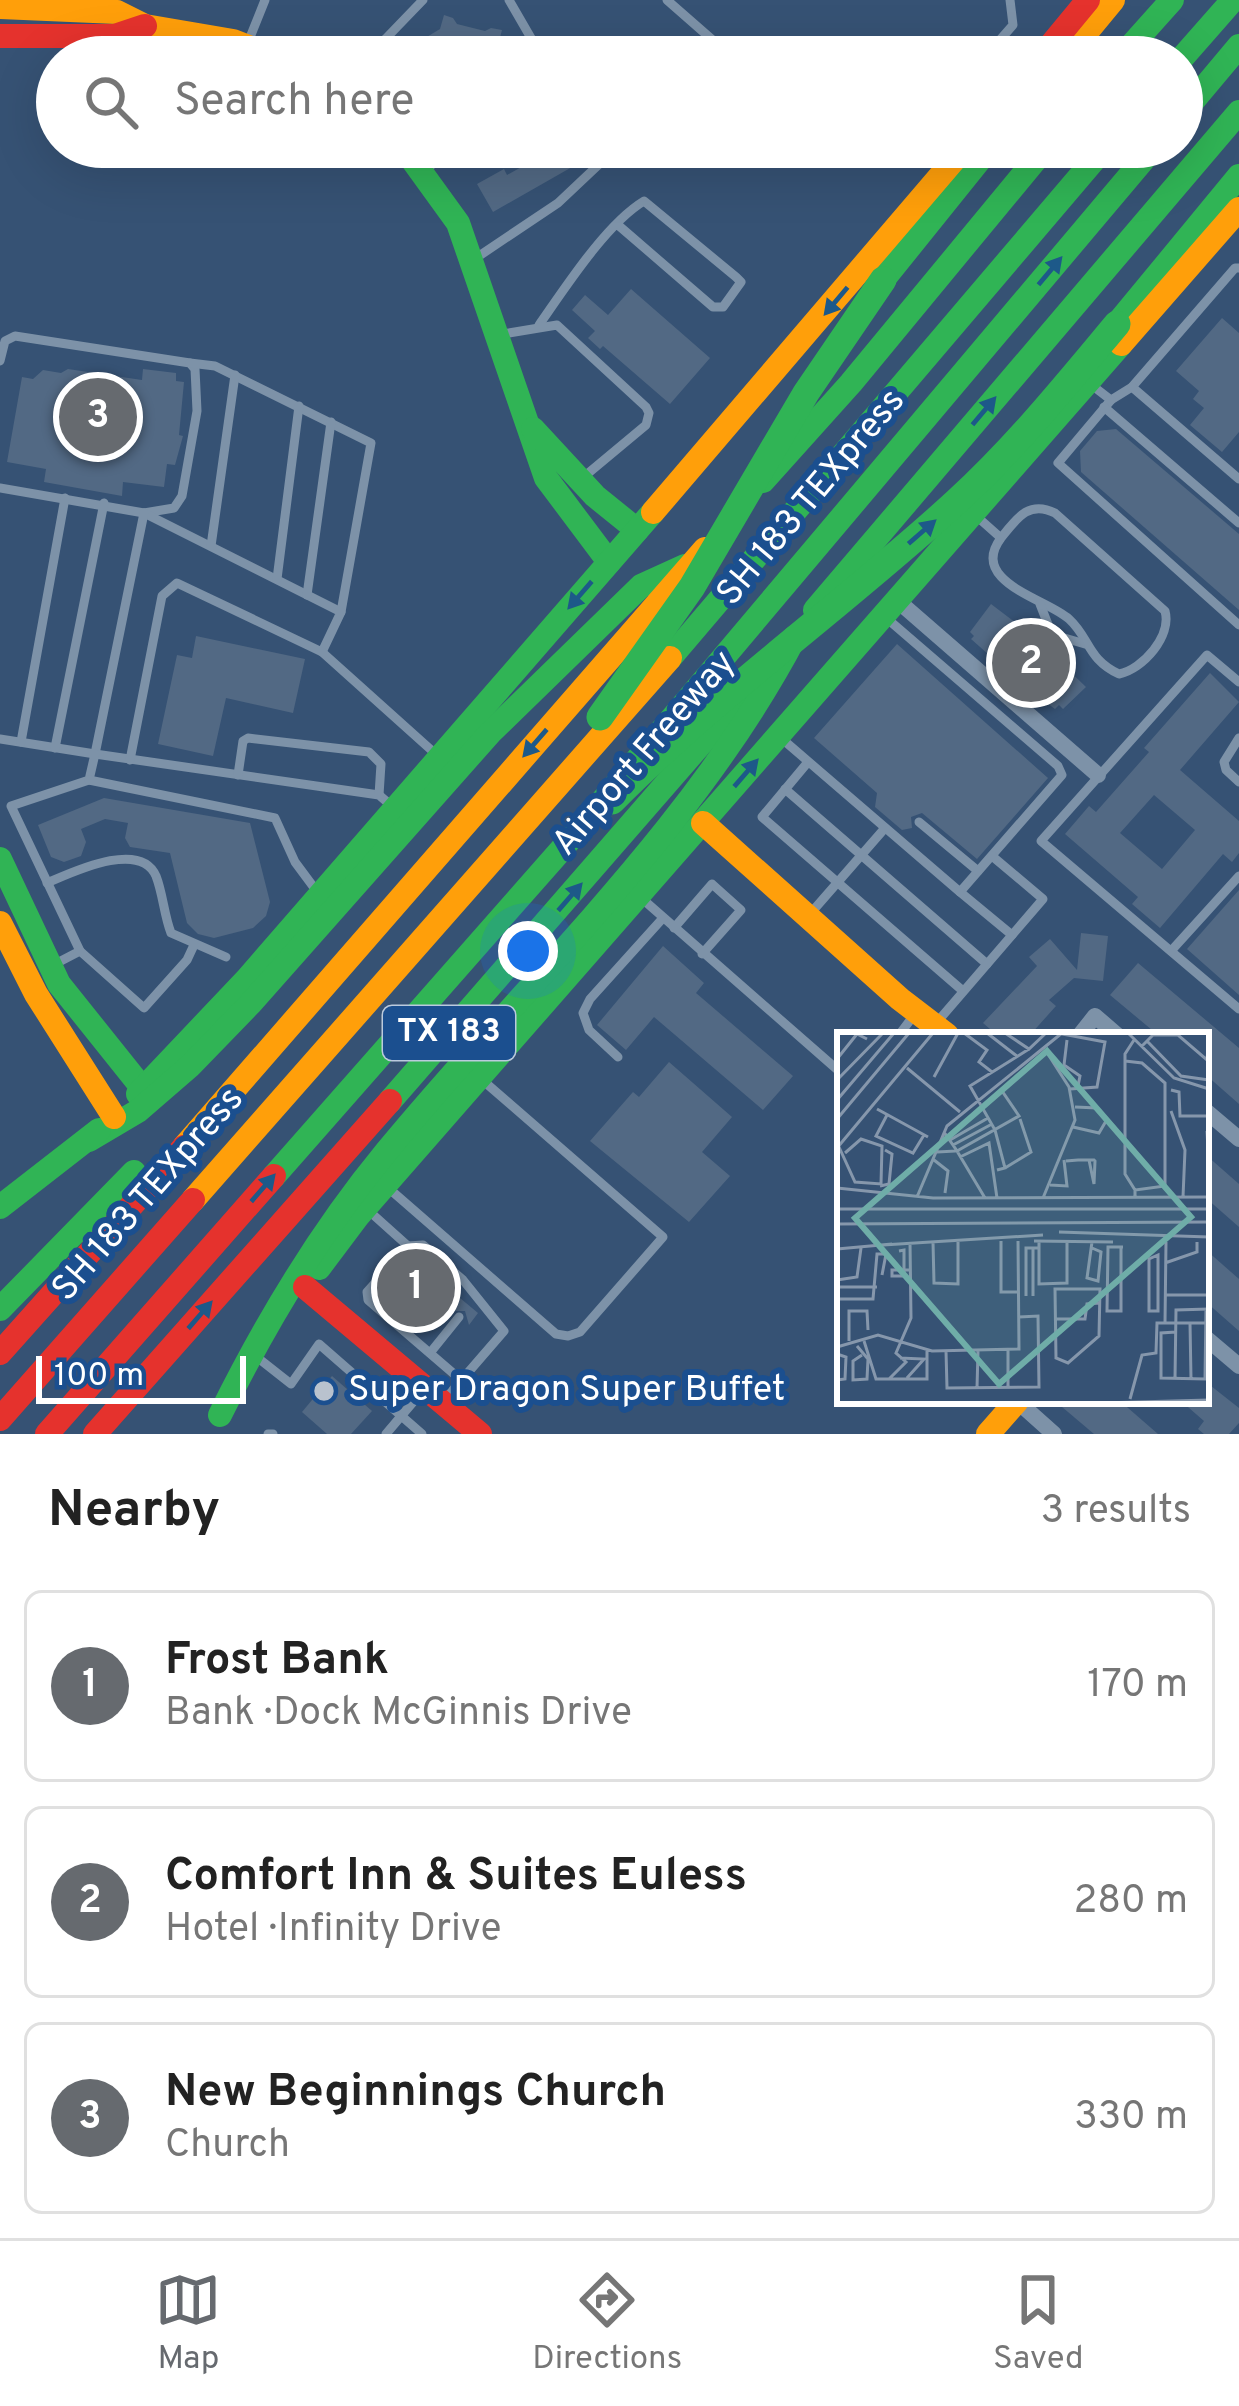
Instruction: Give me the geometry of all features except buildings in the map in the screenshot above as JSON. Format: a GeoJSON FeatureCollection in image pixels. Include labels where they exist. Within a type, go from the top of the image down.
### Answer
{"type":"FeatureCollection","features":[{"type":"Feature","properties":{"kind":"main road"},"geometry":{"type":"LineString","coordinates":[[1058,36],[1088,0]]}},
{"type":"Feature","properties":{"kind":"main road"},"geometry":{"type":"LineString","coordinates":[[1083,36],[1113,0]]}},
{"type":"Feature","properties":{"kind":"main road"},"geometry":{"type":"LineString","coordinates":[[1139,36],[1169,0]]}},
{"type":"Feature","properties":{"kind":"main road"},"geometry":{"type":"LineString","coordinates":[[1190,36],[1220,0]]}},
{"type":"Feature","properties":{"kind":"main road"},"geometry":{"type":"LineString","coordinates":[[1201,36],[1233,0]]}},
{"type":"Feature","properties":{"kind":"main road"},"geometry":{"type":"LineString","coordinates":[[36,39],[1,40],[1,5],[117,12],[145,26],[196,36]]}},
{"type":"Feature","properties":{"kind":"main road"},"geometry":{"type":"LineString","coordinates":[[115,36],[145,26]]}},
{"type":"Feature","properties":{"kind":"main road"},"geometry":{"type":"LineString","coordinates":[[1203,89],[1239,46]]}},
{"type":"Feature","properties":{"kind":"main road","name":"Airport Freeway"},"geometry":{"type":"LineString","coordinates":[[1203,154],[1239,112]]}},
{"type":"Feature","properties":{"kind":"main road"},"geometry":{"type":"LineString","coordinates":[[419,168],[458,223],[546,478],[609,562]]}},
{"type":"Feature","properties":{"kind":"main road"},"geometry":{"type":"LineString","coordinates":[[89,1141],[319,894],[386,801],[439,757],[947,168]]}},
{"type":"Feature","properties":{"kind":"main road"},"geometry":{"type":"LineString","coordinates":[[606,722],[806,393],[883,280],[974,168]]}},
{"type":"Feature","properties":{"kind":"main road"},"geometry":{"type":"LineString","coordinates":[[0,1353],[851,382],[1029,168]]}},
{"type":"Feature","properties":{"kind":"main road","name":"SH 183 TEXpress"},"geometry":{"type":"LineString","coordinates":[[0,1419],[574,767],[606,722],[712,610],[1087,168]]}},
{"type":"Feature","properties":{"kind":"main road","name":"SH 183 TEXpress"},"geometry":{"type":"LineString","coordinates":[[608,798],[1136,168]]}},
{"type":"Feature","properties":{"kind":"main road","name":"Airport Freeway"},"geometry":{"type":"LineString","coordinates":[[95,1434],[631,828],[1191,168]]}},
{"type":"Feature","properties":{"kind":"main road"},"geometry":{"type":"LineString","coordinates":[[47,1434],[608,798],[704,710],[959,499],[1041,416],[1239,176]]}},
{"type":"Feature","properties":{"kind":"main road"},"geometry":{"type":"LineString","coordinates":[[214,1424],[305,1286],[365,1207],[974,514],[1101,397],[1239,209]]}},
{"type":"Feature","properties":{"kind":"main road"},"geometry":{"type":"LineString","coordinates":[[527,423],[580,480],[637,530]]}},
{"type":"Feature","properties":{"kind":"main road"},"geometry":{"type":"LineString","coordinates":[[0,1207],[138,1111],[190,1066],[446,780],[641,586],[695,560]]}},
{"type":"Feature","properties":{"kind":"main road"},"geometry":{"type":"LineString","coordinates":[[214,1424],[286,1288],[345,1204],[647,852],[762,700],[800,629]]}},
{"type":"Feature","properties":{"kind":"main road"},"geometry":{"type":"LineString","coordinates":[[703,823],[933,1024]]}},
{"type":"Feature","properties":{"kind":"main road"},"geometry":{"type":"LineString","coordinates":[[0,859],[39,972],[114,1117]]}},
{"type":"Feature","properties":{"kind":"main road"},"geometry":{"type":"LineString","coordinates":[[0,923],[39,972],[59,984],[142,1089]]}},
{"type":"Feature","properties":{"kind":"main road"},"geometry":{"type":"LineString","coordinates":[[0,1310],[160,1145],[221,1105]]}},
{"type":"Feature","properties":{"kind":"main road"},"geometry":{"type":"LineString","coordinates":[[305,1286],[480,1434]]}},
{"type":"Feature","properties":{"kind":"main road"},"geometry":{"type":"LineString","coordinates":[[988,1434],[1014,1404]]}},
{"type":"Feature","properties":{"kind":"street"},"geometry":{"type":"LineString","coordinates":[[891,609],[1098,775]]}},
{"type":"Feature","properties":{"kind":"street"},"geometry":{"type":"LineString","coordinates":[[1082,1032],[1095,1016],[1114,1032]]}},
{"type":"Feature","properties":{"kind":"street"},"geometry":{"type":"LineString","coordinates":[[1209,1114],[1239,1139]]}},
{"type":"Feature","properties":{"kind":"street"},"geometry":{"type":"LineString","coordinates":[[1209,1341],[1239,1366]]}},
{"type":"Feature","properties":{"kind":"street"},"geometry":{"type":"LineString","coordinates":[[1020,1404],[1054,1434]]}},
{"type":"Feature","properties":{"kind":"lane"},"geometry":{"type":"LineString","coordinates":[[250,36],[265,0]]}},
{"type":"Feature","properties":{"kind":"lane"},"geometry":{"type":"LineString","coordinates":[[387,36],[423,0]]}},
{"type":"Feature","properties":{"kind":"lane"},"geometry":{"type":"LineString","coordinates":[[509,0],[530,36]]}},
{"type":"Feature","properties":{"kind":"lane"},"geometry":{"type":"LineString","coordinates":[[668,0],[709,36]]}},
{"type":"Feature","properties":{"kind":"lane"},"geometry":{"type":"LineString","coordinates":[[1004,36],[1013,25],[1010,0]]}},
{"type":"Feature","properties":{"kind":"lane"},"geometry":{"type":"LineString","coordinates":[[421,171],[426,168]]}},
{"type":"Feature","properties":{"kind":"lane"},"geometry":{"type":"LineString","coordinates":[[471,261],[558,203],[595,168]]}},
{"type":"Feature","properties":{"kind":"lane"},"geometry":{"type":"LineString","coordinates":[[539,325],[578,268],[638,203],[649,202],[736,277],[741,282],[738,290],[723,307],[713,307],[618,225]]}},
{"type":"Feature","properties":{"kind":"lane"},"geometry":{"type":"LineString","coordinates":[[1239,268],[1234,268],[1132,387],[1101,397],[1058,463],[1239,625]]}},
{"type":"Feature","properties":{"kind":"lane"},"geometry":{"type":"LineString","coordinates":[[497,335],[557,325],[650,413],[646,425],[580,480]]}},
{"type":"Feature","properties":{"kind":"lane"},"geometry":{"type":"LineString","coordinates":[[0,361],[5,341],[15,336],[203,362],[371,443],[341,611],[322,652]]}},
{"type":"Feature","properties":{"kind":"lane"},"geometry":{"type":"LineString","coordinates":[[144,513],[174,508],[182,496],[197,411],[195,369],[190,363]]}},
{"type":"Feature","properties":{"kind":"lane"},"geometry":{"type":"LineString","coordinates":[[211,546],[235,375]]}},
{"type":"Feature","properties":{"kind":"lane"},"geometry":{"type":"LineString","coordinates":[[1132,387],[1239,479]]}},
{"type":"Feature","properties":{"kind":"lane"},"geometry":{"type":"LineString","coordinates":[[1101,397],[1239,524]]}},
{"type":"Feature","properties":{"kind":"lane"},"geometry":{"type":"LineString","coordinates":[[277,579],[299,406]]}},
{"type":"Feature","properties":{"kind":"lane"},"geometry":{"type":"LineString","coordinates":[[308,595],[331,422]]}},
{"type":"Feature","properties":{"kind":"lane"},"geometry":{"type":"LineString","coordinates":[[0,488],[144,513],[341,611]]}},
{"type":"Feature","properties":{"kind":"lane"},"geometry":{"type":"LineString","coordinates":[[20,742],[65,498]]}},
{"type":"Feature","properties":{"kind":"lane"},"geometry":{"type":"LineString","coordinates":[[55,748],[104,503]]}},
{"type":"Feature","properties":{"kind":"lane"},"geometry":{"type":"LineString","coordinates":[[1043,507],[1156,602],[1168,618],[1164,634],[1127,673],[1112,670],[1085,644],[1075,624],[1050,606],[1031,601],[996,568],[993,548],[1000,538],[1019,515],[1043,507]]}},
{"type":"Feature","properties":{"kind":"lane"},"geometry":{"type":"LineString","coordinates":[[89,780],[144,513]]}},
{"type":"Feature","properties":{"kind":"lane"},"geometry":{"type":"LineString","coordinates":[[974,514],[1000,538]]}},
{"type":"Feature","properties":{"kind":"lane"},"geometry":{"type":"LineString","coordinates":[[130,760],[162,596],[177,583],[322,652],[439,757]]}},
{"type":"Feature","properties":{"kind":"lane"},"geometry":{"type":"LineString","coordinates":[[1040,604],[1048,627]]}},
{"type":"Feature","properties":{"kind":"lane"},"geometry":{"type":"LineString","coordinates":[[891,609],[1062,770],[960,892]]}},
{"type":"Feature","properties":{"kind":"lane"},"geometry":{"type":"LineString","coordinates":[[1061,638],[1085,644]]}},
{"type":"Feature","properties":{"kind":"lane"},"geometry":{"type":"LineString","coordinates":[[1239,682],[1207,655],[1041,841],[1239,1009]]}},
{"type":"Feature","properties":{"kind":"lane"},"geometry":{"type":"LineString","coordinates":[[778,736],[1012,935]]}},
{"type":"Feature","properties":{"kind":"lane"},"geometry":{"type":"LineString","coordinates":[[0,739],[386,801],[381,764],[369,752],[248,738],[243,741],[238,775]]}},
{"type":"Feature","properties":{"kind":"lane"},"geometry":{"type":"LineString","coordinates":[[1239,738],[1224,766],[1239,782]]}},
{"type":"Feature","properties":{"kind":"lane"},"geometry":{"type":"LineString","coordinates":[[808,762],[762,817],[964,992]]}},
{"type":"Feature","properties":{"kind":"lane"},"geometry":{"type":"LineString","coordinates":[[194,945],[187,960],[144,1008],[80,951],[6,807],[89,780],[275,818],[295,862],[319,894]]}},
{"type":"Feature","properties":{"kind":"lane"},"geometry":{"type":"LineString","coordinates":[[785,789],[987,964]]}},
{"type":"Feature","properties":{"kind":"lane"},"geometry":{"type":"LineString","coordinates":[[863,809],[876,798]]}},
{"type":"Feature","properties":{"kind":"lane"},"geometry":{"type":"LineString","coordinates":[[919,822],[978,871]]}},
{"type":"Feature","properties":{"kind":"lane"},"geometry":{"type":"LineString","coordinates":[[808,917],[885,828]]}},
{"type":"Feature","properties":{"kind":"lane"},"geometry":{"type":"LineString","coordinates":[[933,1024],[1042,899],[992,856]]}},
{"type":"Feature","properties":{"kind":"lane"},"geometry":{"type":"LineString","coordinates":[[47,883],[106,859],[147,865],[155,873],[169,929],[194,945],[226,956]]}},
{"type":"Feature","properties":{"kind":"lane"},"geometry":{"type":"LineString","coordinates":[[1171,951],[1239,877]]}},
{"type":"Feature","properties":{"kind":"lane"},"geometry":{"type":"LineString","coordinates":[[674,928],[712,884],[741,910],[702,954]]}},
{"type":"Feature","properties":{"kind":"lane"},"geometry":{"type":"LineString","coordinates":[[639,896],[837,1069]]}},
{"type":"Feature","properties":{"kind":"lane"},"geometry":{"type":"LineString","coordinates":[[618,1057],[589,1030],[583,1013],[590,999],[663,918]]}},
{"type":"Feature","properties":{"kind":"lane"},"geometry":{"type":"LineString","coordinates":[[39,972],[80,951]]}},
{"type":"Feature","properties":{"kind":"lane"},"geometry":{"type":"LineString","coordinates":[[385,1185],[556,1334],[580,1332],[663,1237],[480,1078]]}},
{"type":"Feature","properties":{"kind":"lane"},"geometry":{"type":"LineString","coordinates":[[365,1207],[408,1246]]}},
{"type":"Feature","properties":{"kind":"lane"},"geometry":{"type":"LineString","coordinates":[[386,1434],[401,1416],[461,1380],[504,1331],[472,1302],[463,1280],[423,1245],[408,1246],[367,1292],[368,1300],[461,1380]]}},
{"type":"Feature","properties":{"kind":"lane"},"geometry":{"type":"LineString","coordinates":[[430,1353],[459,1317]]}},
{"type":"Feature","properties":{"kind":"lane"},"geometry":{"type":"LineString","coordinates":[[258,1358],[291,1384],[319,1344],[422,1434]]}},
{"type":"Feature","properties":{"kind":"traffic: fast"},"geometry":{"type":"LineString","coordinates":[[1140,36],[1172,0]]}},
{"type":"Feature","properties":{"kind":"traffic: fast"},"geometry":{"type":"LineString","coordinates":[[1201,36],[1233,0]]}},
{"type":"Feature","properties":{"kind":"traffic: fast"},"geometry":{"type":"LineString","coordinates":[[1203,89],[1239,46]]}},
{"type":"Feature","properties":{"kind":"traffic: fast"},"geometry":{"type":"LineString","coordinates":[[1203,154],[1239,112]]}},
{"type":"Feature","properties":{"kind":"traffic: fast"},"geometry":{"type":"LineString","coordinates":[[418,168],[458,223],[546,478],[609,562]]}},
{"type":"Feature","properties":{"kind":"traffic: fast"},"geometry":{"type":"LineString","coordinates":[[883,280],[973,168]]}},
{"type":"Feature","properties":{"kind":"traffic: fast"},"geometry":{"type":"LineString","coordinates":[[763,481],[851,383],[1029,168]]}},
{"type":"Feature","properties":{"kind":"traffic: fast"},"geometry":{"type":"LineString","coordinates":[[670,658],[1087,168]]}},
{"type":"Feature","properties":{"kind":"traffic: fast"},"geometry":{"type":"LineString","coordinates":[[274,1176],[561,850],[1136,168]]}},
{"type":"Feature","properties":{"kind":"traffic: fast"},"geometry":{"type":"LineString","coordinates":[[815,610],[1191,168]]}},
{"type":"Feature","properties":{"kind":"traffic: fast"},"geometry":{"type":"LineString","coordinates":[[1117,324],[1239,176]]}},
{"type":"Feature","properties":{"kind":"traffic: fast"},"geometry":{"type":"LineString","coordinates":[[600,717],[692,587],[806,393],[883,280]]}},
{"type":"Feature","properties":{"kind":"traffic: fast"},"geometry":{"type":"LineString","coordinates":[[612,801],[696,723],[957,501],[1020,437],[1117,324]]}},
{"type":"Feature","properties":{"kind":"traffic: fast"},"geometry":{"type":"LineString","coordinates":[[319,1268],[358,1216],[1121,344]]}},
{"type":"Feature","properties":{"kind":"traffic: fast"},"geometry":{"type":"LineString","coordinates":[[533,429],[595,496],[637,530]]}},
{"type":"Feature","properties":{"kind":"traffic: fast"},"geometry":{"type":"LineString","coordinates":[[138,1094],[246,980],[653,512]]}},
{"type":"Feature","properties":{"kind":"traffic: fast"},"geometry":{"type":"LineString","coordinates":[[89,1140],[138,1111],[190,1066],[490,733],[641,586],[685,566]]}},
{"type":"Feature","properties":{"kind":"traffic: fast"},"geometry":{"type":"LineString","coordinates":[[220,1415],[295,1279],[362,1182],[657,841],[754,708],[795,637]]}},
{"type":"Feature","properties":{"kind":"traffic: fast"},"geometry":{"type":"LineString","coordinates":[[390,1101],[753,684]]}},
{"type":"Feature","properties":{"kind":"traffic: fast"},"geometry":{"type":"LineString","coordinates":[[0,859],[59,984],[143,1089]]}},
{"type":"Feature","properties":{"kind":"traffic: fast"},"geometry":{"type":"LineString","coordinates":[[0,1207],[99,1130]]}},
{"type":"Feature","properties":{"kind":"traffic: fast"},"geometry":{"type":"LineString","coordinates":[[0,1309],[134,1172]]}},
{"type":"Feature","properties":{"kind":"traffic: slow"},"geometry":{"type":"LineString","coordinates":[[1083,36],[1113,0]]}},
{"type":"Feature","properties":{"kind":"traffic: slow"},"geometry":{"type":"LineString","coordinates":[[0,7],[117,12],[145,26],[204,36]]}},
{"type":"Feature","properties":{"kind":"traffic: slow"},"geometry":{"type":"LineString","coordinates":[[653,512],[947,168]]}},
{"type":"Feature","properties":{"kind":"traffic: slow"},"geometry":{"type":"LineString","coordinates":[[1121,344],[1239,209]]}},
{"type":"Feature","properties":{"kind":"traffic: slow"},"geometry":{"type":"LineString","coordinates":[[184,1147],[705,549]]}},
{"type":"Feature","properties":{"kind":"traffic: slow"},"geometry":{"type":"LineString","coordinates":[[193,1200],[670,658]]}},
{"type":"Feature","properties":{"kind":"traffic: slow"},"geometry":{"type":"LineString","coordinates":[[703,823],[943,1032]]}},
{"type":"Feature","properties":{"kind":"traffic: slow"},"geometry":{"type":"LineString","coordinates":[[0,923],[36,994],[114,1117]]}},
{"type":"Feature","properties":{"kind":"traffic: slow"},"geometry":{"type":"LineString","coordinates":[[988,1434],[1014,1404]]}},
{"type":"Feature","properties":{"kind":"traffic: jam"},"geometry":{"type":"LineString","coordinates":[[1058,36],[1088,0]]}},
{"type":"Feature","properties":{"kind":"traffic: jam"},"geometry":{"type":"LineString","coordinates":[[0,36],[115,36],[145,26]]}},
{"type":"Feature","properties":{"kind":"traffic: jam"},"geometry":{"type":"LineString","coordinates":[[95,1434],[390,1101]]}},
{"type":"Feature","properties":{"kind":"traffic: jam"},"geometry":{"type":"LineString","coordinates":[[0,1353],[184,1147]]}},
{"type":"Feature","properties":{"kind":"traffic: jam"},"geometry":{"type":"LineString","coordinates":[[47,1434],[274,1176]]}},
{"type":"Feature","properties":{"kind":"traffic: jam"},"geometry":{"type":"LineString","coordinates":[[0,1419],[193,1200]]}},
{"type":"Feature","properties":{"kind":"traffic: jam"},"geometry":{"type":"LineString","coordinates":[[305,1287],[480,1434]]}},
{"type":"Feature","properties":{"kind":"place","name":"New Beginnings Church"},"geometry":{"type":"Point","coordinates":[98,417]}},
{"type":"Feature","properties":{"kind":"place","name":"Comfort Inn & Suites Euless"},"geometry":{"type":"Point","coordinates":[1031,663]}},
{"type":"Feature","properties":{"kind":"place","name":"Frost Bank"},"geometry":{"type":"Point","coordinates":[416,1288]}},
{"type":"Feature","properties":{"kind":"place","name":"Super Dragon Super Buffet"},"geometry":{"type":"Point","coordinates":[324,1391]}}]}
